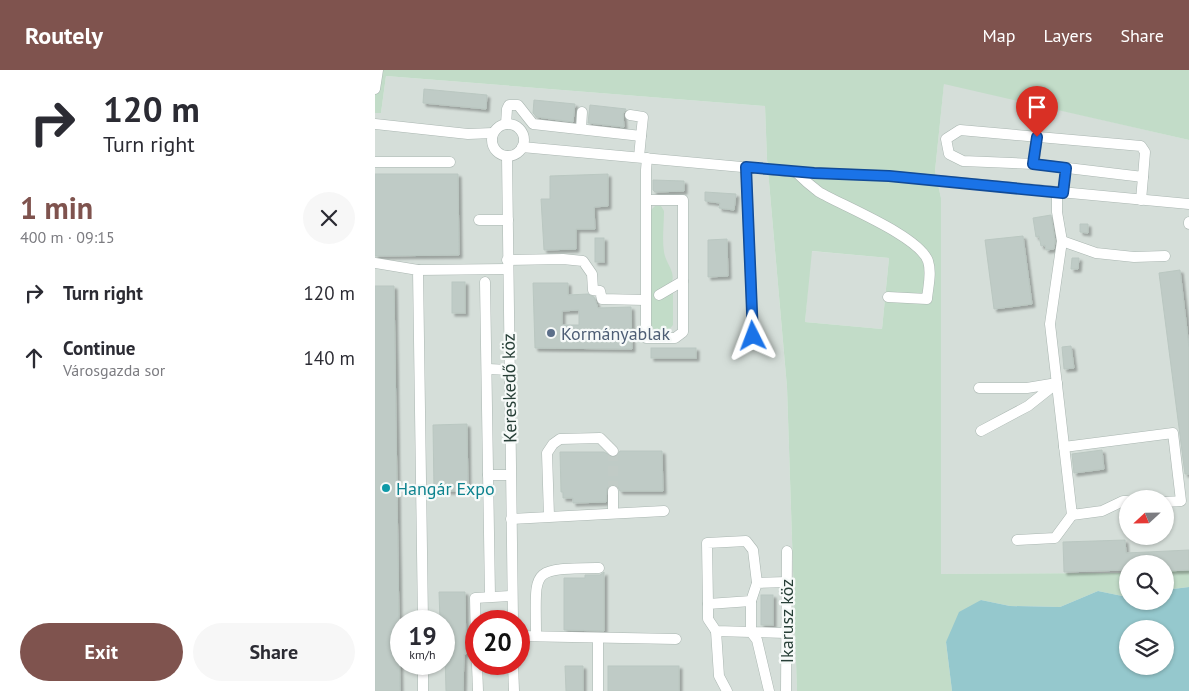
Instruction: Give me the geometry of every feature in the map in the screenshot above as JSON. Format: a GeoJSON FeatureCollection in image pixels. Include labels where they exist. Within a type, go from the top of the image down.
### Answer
{"type":"FeatureCollection","features":[{"type":"Feature","properties":{"kind":"street"},"geometry":{"type":"LineString","coordinates":[[375,90],[378,70]]}},
{"type":"Feature","properties":{"kind":"street"},"geometry":{"type":"LineString","coordinates":[[493,138],[506,124],[507,109],[512,104],[518,105],[533,124],[641,136]]}},
{"type":"Feature","properties":{"kind":"street"},"geometry":{"type":"LineString","coordinates":[[581,129],[582,112]]}},
{"type":"Feature","properties":{"kind":"street"},"geometry":{"type":"LineString","coordinates":[[631,115],[643,117],[641,136],[646,200],[646,338],[675,338],[683,332],[683,200],[646,200]]}},
{"type":"Feature","properties":{"kind":"street"},"geometry":{"type":"LineString","coordinates":[[375,124],[493,138]]}},
{"type":"Feature","properties":{"kind":"street"},"geometry":{"type":"LineString","coordinates":[[493,138],[500,154],[507,156],[518,152],[523,142],[517,128],[506,124]]}},
{"type":"Feature","properties":{"kind":"street"},"geometry":{"type":"LineString","coordinates":[[1141,200],[1143,177],[1145,152],[1141,146],[961,130],[947,139],[949,154],[963,161],[1033,164],[1143,177]]}},
{"type":"Feature","properties":{"kind":"street"},"geometry":{"type":"LineString","coordinates":[[1033,164],[1037,137]]}},
{"type":"Feature","properties":{"kind":"street"},"geometry":{"type":"LineString","coordinates":[[523,142],[551,148],[796,172],[889,176],[1189,204]]}},
{"type":"Feature","properties":{"kind":"street","name":"Kereskedő köz"},"geometry":{"type":"LineString","coordinates":[[507,156],[513,610]]}},
{"type":"Feature","properties":{"kind":"street"},"geometry":{"type":"LineString","coordinates":[[375,162],[450,162]]}},
{"type":"Feature","properties":{"kind":"street"},"geometry":{"type":"LineString","coordinates":[[746,167],[753,336]]}},
{"type":"Feature","properties":{"kind":"street"},"geometry":{"type":"LineString","coordinates":[[1017,540],[1055,538],[1072,515],[1050,324],[1062,241],[1057,216],[1066,168]]}},
{"type":"Feature","properties":{"kind":"street"},"geometry":{"type":"LineString","coordinates":[[796,172],[818,191],[900,234],[927,259],[929,270],[927,299],[889,297]]}},
{"type":"Feature","properties":{"kind":"street"},"geometry":{"type":"LineString","coordinates":[[479,220],[508,220]]}},
{"type":"Feature","properties":{"kind":"street"},"geometry":{"type":"LineString","coordinates":[[1062,241],[1096,254],[1134,257],[1165,256]]}},
{"type":"Feature","properties":{"kind":"street"},"geometry":{"type":"LineString","coordinates":[[375,263],[418,270],[507,265],[563,259],[583,261],[592,274],[593,290],[600,291],[602,299],[645,300]]}},
{"type":"Feature","properties":{"kind":"street"},"geometry":{"type":"LineString","coordinates":[[418,270],[423,610]]}},
{"type":"Feature","properties":{"kind":"street"},"geometry":{"type":"LineString","coordinates":[[659,295],[683,281]]}},
{"type":"Feature","properties":{"kind":"street"},"geometry":{"type":"LineString","coordinates":[[485,282],[490,596]]}},
{"type":"Feature","properties":{"kind":"street"},"geometry":{"type":"LineString","coordinates":[[487,370],[509,370]]}},
{"type":"Feature","properties":{"kind":"street"},"geometry":{"type":"LineString","coordinates":[[979,388],[1027,388],[1057,384]]}},
{"type":"Feature","properties":{"kind":"street"},"geometry":{"type":"LineString","coordinates":[[981,431],[1028,406],[1057,384]]}},
{"type":"Feature","properties":{"kind":"street"},"geometry":{"type":"LineString","coordinates":[[1064,447],[1173,433],[1181,501],[1174,501]]}},
{"type":"Feature","properties":{"kind":"street"},"geometry":{"type":"LineString","coordinates":[[549,516],[547,453],[553,444],[560,439],[600,438],[613,452]]}},
{"type":"Feature","properties":{"kind":"street"},"geometry":{"type":"LineString","coordinates":[[489,475],[510,475]]}},
{"type":"Feature","properties":{"kind":"street"},"geometry":{"type":"LineString","coordinates":[[613,491],[613,513]]}},
{"type":"Feature","properties":{"kind":"street"},"geometry":{"type":"LineString","coordinates":[[1072,515],[1102,511],[1119,503]]}},
{"type":"Feature","properties":{"kind":"street"},"geometry":{"type":"LineString","coordinates":[[511,519],[664,511]]}},
{"type":"Feature","properties":{"kind":"street"},"geometry":{"type":"LineString","coordinates":[[727,691],[719,676],[716,631],[708,619],[707,543],[746,541],[753,550],[757,583],[751,601],[751,632],[757,640],[769,691]]}},
{"type":"Feature","properties":{"kind":"street","name":"Ikarusz köz"},"geometry":{"type":"LineString","coordinates":[[786,691],[787,551]]}},
{"type":"Feature","properties":{"kind":"street"},"geometry":{"type":"LineString","coordinates":[[536,636],[536,586],[540,576],[547,570],[556,568],[599,568]]}},
{"type":"Feature","properties":{"kind":"street"},"geometry":{"type":"LineString","coordinates":[[757,583],[787,582]]}},
{"type":"Feature","properties":{"kind":"street"},"geometry":{"type":"LineString","coordinates":[[475,610],[475,598],[512,596]]}},
{"type":"Feature","properties":{"kind":"street"},"geometry":{"type":"LineString","coordinates":[[708,604],[751,601]]}},
{"type":"Feature","properties":{"kind":"street"},"geometry":{"type":"LineString","coordinates":[[716,631],[786,633]]}},
{"type":"Feature","properties":{"kind":"street"},"geometry":{"type":"LineString","coordinates":[[530,636],[676,640]]}},
{"type":"Feature","properties":{"kind":"street"},"geometry":{"type":"LineString","coordinates":[[597,691],[598,639]]}},
{"type":"Feature","properties":{"kind":"street"},"geometry":{"type":"LineString","coordinates":[[423,675],[423,691]]}},
{"type":"Feature","properties":{"kind":"street"},"geometry":{"type":"LineString","coordinates":[[477,675],[478,691]]}},
{"type":"Feature","properties":{"kind":"street"},"geometry":{"type":"LineString","coordinates":[[513,675],[514,691]]}},
{"type":"Feature","properties":{"kind":"shaded area"},"geometry":{"type":"Polygon","coordinates":[[[386,76],[765,106],[767,159],[787,387],[797,691],[375,691],[375,113],[381,113],[386,76]]]}},
{"type":"Feature","properties":{"kind":"shaded area"},"geometry":{"type":"Polygon","coordinates":[[[944,83],[1189,140],[1189,570],[1174,571],[1174,555],[1119,555],[1119,573],[941,574],[941,198],[935,171],[944,83]]]}},
{"type":"Feature","properties":{"kind":"shaded area"},"geometry":{"type":"Polygon","coordinates":[[[811,251],[889,258],[882,329],[805,322],[811,251]]]}},
{"type":"Feature","properties":{"kind":"green space"},"geometry":{"type":"Polygon","coordinates":[[[375,70],[1189,70],[1189,140],[944,84],[935,171],[941,198],[941,574],[1119,573],[1119,595],[1098,591],[1060,607],[1010,606],[981,600],[946,642],[952,691],[797,691],[787,387],[767,159],[765,106],[386,76],[381,113],[375,113],[375,70]],[[812,251],[805,322],[882,329],[889,258],[812,251]]]}},
{"type":"Feature","properties":{"kind":"green space"},"geometry":{"type":"Polygon","coordinates":[[[655,206],[661,206],[664,211],[664,252],[673,277],[670,286],[673,291],[673,325],[666,333],[655,332],[650,322],[650,211],[655,206]]]}},
{"type":"Feature","properties":{"kind":"green space"},"geometry":{"type":"Polygon","coordinates":[[[1189,570],[1189,587],[1174,589],[1174,571],[1189,570]]]}},
{"type":"Feature","properties":{"kind":"water"},"geometry":{"type":"Polygon","coordinates":[[[1189,587],[1189,691],[952,691],[946,642],[959,612],[981,600],[1010,606],[1060,607],[1098,591],[1119,595],[1119,610],[1174,610],[1174,589],[1189,587]]]}},
{"type":"Feature","properties":{"kind":"building"},"geometry":{"type":"Polygon","coordinates":[[[424,89],[487,95],[486,109],[423,103],[424,89]]]}},
{"type":"Feature","properties":{"kind":"building"},"geometry":{"type":"Polygon","coordinates":[[[534,100],[575,104],[573,122],[537,117],[533,113],[534,100]]]}},
{"type":"Feature","properties":{"kind":"building"},"geometry":{"type":"Polygon","coordinates":[[[590,105],[626,109],[623,114],[624,127],[588,123],[590,105]]]}},
{"type":"Feature","properties":{"kind":"building"},"geometry":{"type":"Polygon","coordinates":[[[375,174],[458,174],[459,255],[375,256],[375,174]]]}},
{"type":"Feature","properties":{"kind":"building"},"geometry":{"type":"Polygon","coordinates":[[[608,174],[608,206],[594,207],[595,229],[576,229],[576,249],[544,250],[541,199],[550,199],[550,176],[608,174]]]}},
{"type":"Feature","properties":{"kind":"building"},"geometry":{"type":"Polygon","coordinates":[[[653,180],[684,181],[684,191],[655,192],[653,190],[653,180]]]}},
{"type":"Feature","properties":{"kind":"building"},"geometry":{"type":"Polygon","coordinates":[[[705,192],[736,194],[734,210],[719,208],[720,203],[705,201],[705,192]]]}},
{"type":"Feature","properties":{"kind":"building"},"geometry":{"type":"Polygon","coordinates":[[[1051,215],[1055,241],[1054,249],[1046,250],[1045,245],[1041,246],[1039,236],[1036,237],[1033,218],[1051,215]]]}},
{"type":"Feature","properties":{"kind":"building"},"geometry":{"type":"Polygon","coordinates":[[[1080,224],[1088,224],[1088,233],[1080,232],[1080,224]]]}},
{"type":"Feature","properties":{"kind":"building"},"geometry":{"type":"Polygon","coordinates":[[[1023,236],[1032,304],[994,309],[985,240],[1023,236]]]}},
{"type":"Feature","properties":{"kind":"building"},"geometry":{"type":"Polygon","coordinates":[[[595,238],[604,238],[604,262],[595,262],[595,238]]]}},
{"type":"Feature","properties":{"kind":"building"},"geometry":{"type":"Polygon","coordinates":[[[727,239],[728,276],[708,277],[708,240],[727,239]]]}},
{"type":"Feature","properties":{"kind":"building"},"geometry":{"type":"Polygon","coordinates":[[[1072,258],[1079,258],[1078,269],[1071,269],[1072,258]]]}},
{"type":"Feature","properties":{"kind":"building"},"geometry":{"type":"Polygon","coordinates":[[[1180,270],[1189,347],[1189,474],[1185,474],[1159,273],[1180,270]]]}},
{"type":"Feature","properties":{"kind":"building"},"geometry":{"type":"Polygon","coordinates":[[[452,282],[465,282],[465,313],[452,313],[452,282]]]}},
{"type":"Feature","properties":{"kind":"building"},"geometry":{"type":"Polygon","coordinates":[[[533,283],[568,283],[568,295],[588,294],[594,297],[598,308],[631,307],[632,349],[535,348],[533,283]],[[579,310],[562,311],[562,325],[579,325],[579,310]]]}},
{"type":"Feature","properties":{"kind":"building","name":"Hangár Expo"},"geometry":{"type":"Polygon","coordinates":[[[375,286],[394,286],[399,610],[390,610],[390,675],[400,675],[400,691],[375,691],[375,286]]]}},
{"type":"Feature","properties":{"kind":"building"},"geometry":{"type":"Polygon","coordinates":[[[1071,346],[1074,368],[1064,369],[1062,347],[1071,346]]]}},
{"type":"Feature","properties":{"kind":"building"},"geometry":{"type":"Polygon","coordinates":[[[651,348],[696,348],[696,358],[651,358],[651,348]]]}},
{"type":"Feature","properties":{"kind":"building"},"geometry":{"type":"Polygon","coordinates":[[[467,424],[468,491],[434,491],[433,425],[467,424]]]}},
{"type":"Feature","properties":{"kind":"building"},"geometry":{"type":"Polygon","coordinates":[[[1102,450],[1104,469],[1074,473],[1072,454],[1102,450]]]}},
{"type":"Feature","properties":{"kind":"building"},"geometry":{"type":"Polygon","coordinates":[[[620,451],[662,451],[663,491],[620,491],[617,485],[613,484],[607,488],[606,502],[573,503],[573,498],[563,498],[563,492],[561,492],[560,452],[604,452],[614,458],[620,451]]]}},
{"type":"Feature","properties":{"kind":"building"},"geometry":{"type":"Polygon","coordinates":[[[1119,540],[1119,545],[1125,545],[1126,553],[1189,550],[1189,570],[1174,571],[1174,555],[1119,555],[1119,570],[1064,572],[1063,542],[1119,540]]]}},
{"type":"Feature","properties":{"kind":"building"},"geometry":{"type":"Polygon","coordinates":[[[604,572],[604,631],[564,630],[564,578],[585,578],[585,575],[600,575],[604,572]]]}},
{"type":"Feature","properties":{"kind":"building"},"geometry":{"type":"Polygon","coordinates":[[[439,592],[465,592],[463,691],[446,691],[446,675],[455,675],[455,610],[440,610],[439,592]]]}},
{"type":"Feature","properties":{"kind":"building"},"geometry":{"type":"Polygon","coordinates":[[[761,595],[773,595],[773,625],[761,625],[761,595]]]}},
{"type":"Feature","properties":{"kind":"building"},"geometry":{"type":"Polygon","coordinates":[[[565,666],[583,666],[583,691],[566,691],[565,666]]]}},
{"type":"Feature","properties":{"kind":"building"},"geometry":{"type":"Polygon","coordinates":[[[608,666],[679,666],[679,691],[608,691],[608,666]]]}},
{"type":"Feature","properties":{"kind":"tunnel"},"geometry":{"type":"LineString","coordinates":[[613,451],[613,491]]}},
{"type":"Feature","properties":{"kind":"place","name":"Kormányablak"},"geometry":{"type":"Point","coordinates":[551,333]}},
{"type":"Feature","properties":{"kind":"place","name":"Hangár Expo"},"geometry":{"type":"Point","coordinates":[386,488]}},
{"type":"Feature","properties":{"kind":"route"},"geometry":{"type":"LineString","coordinates":[[753,336],[746,167],[796,172],[889,176],[1063,193],[1066,168],[1033,164],[1037,137]]}}]}
